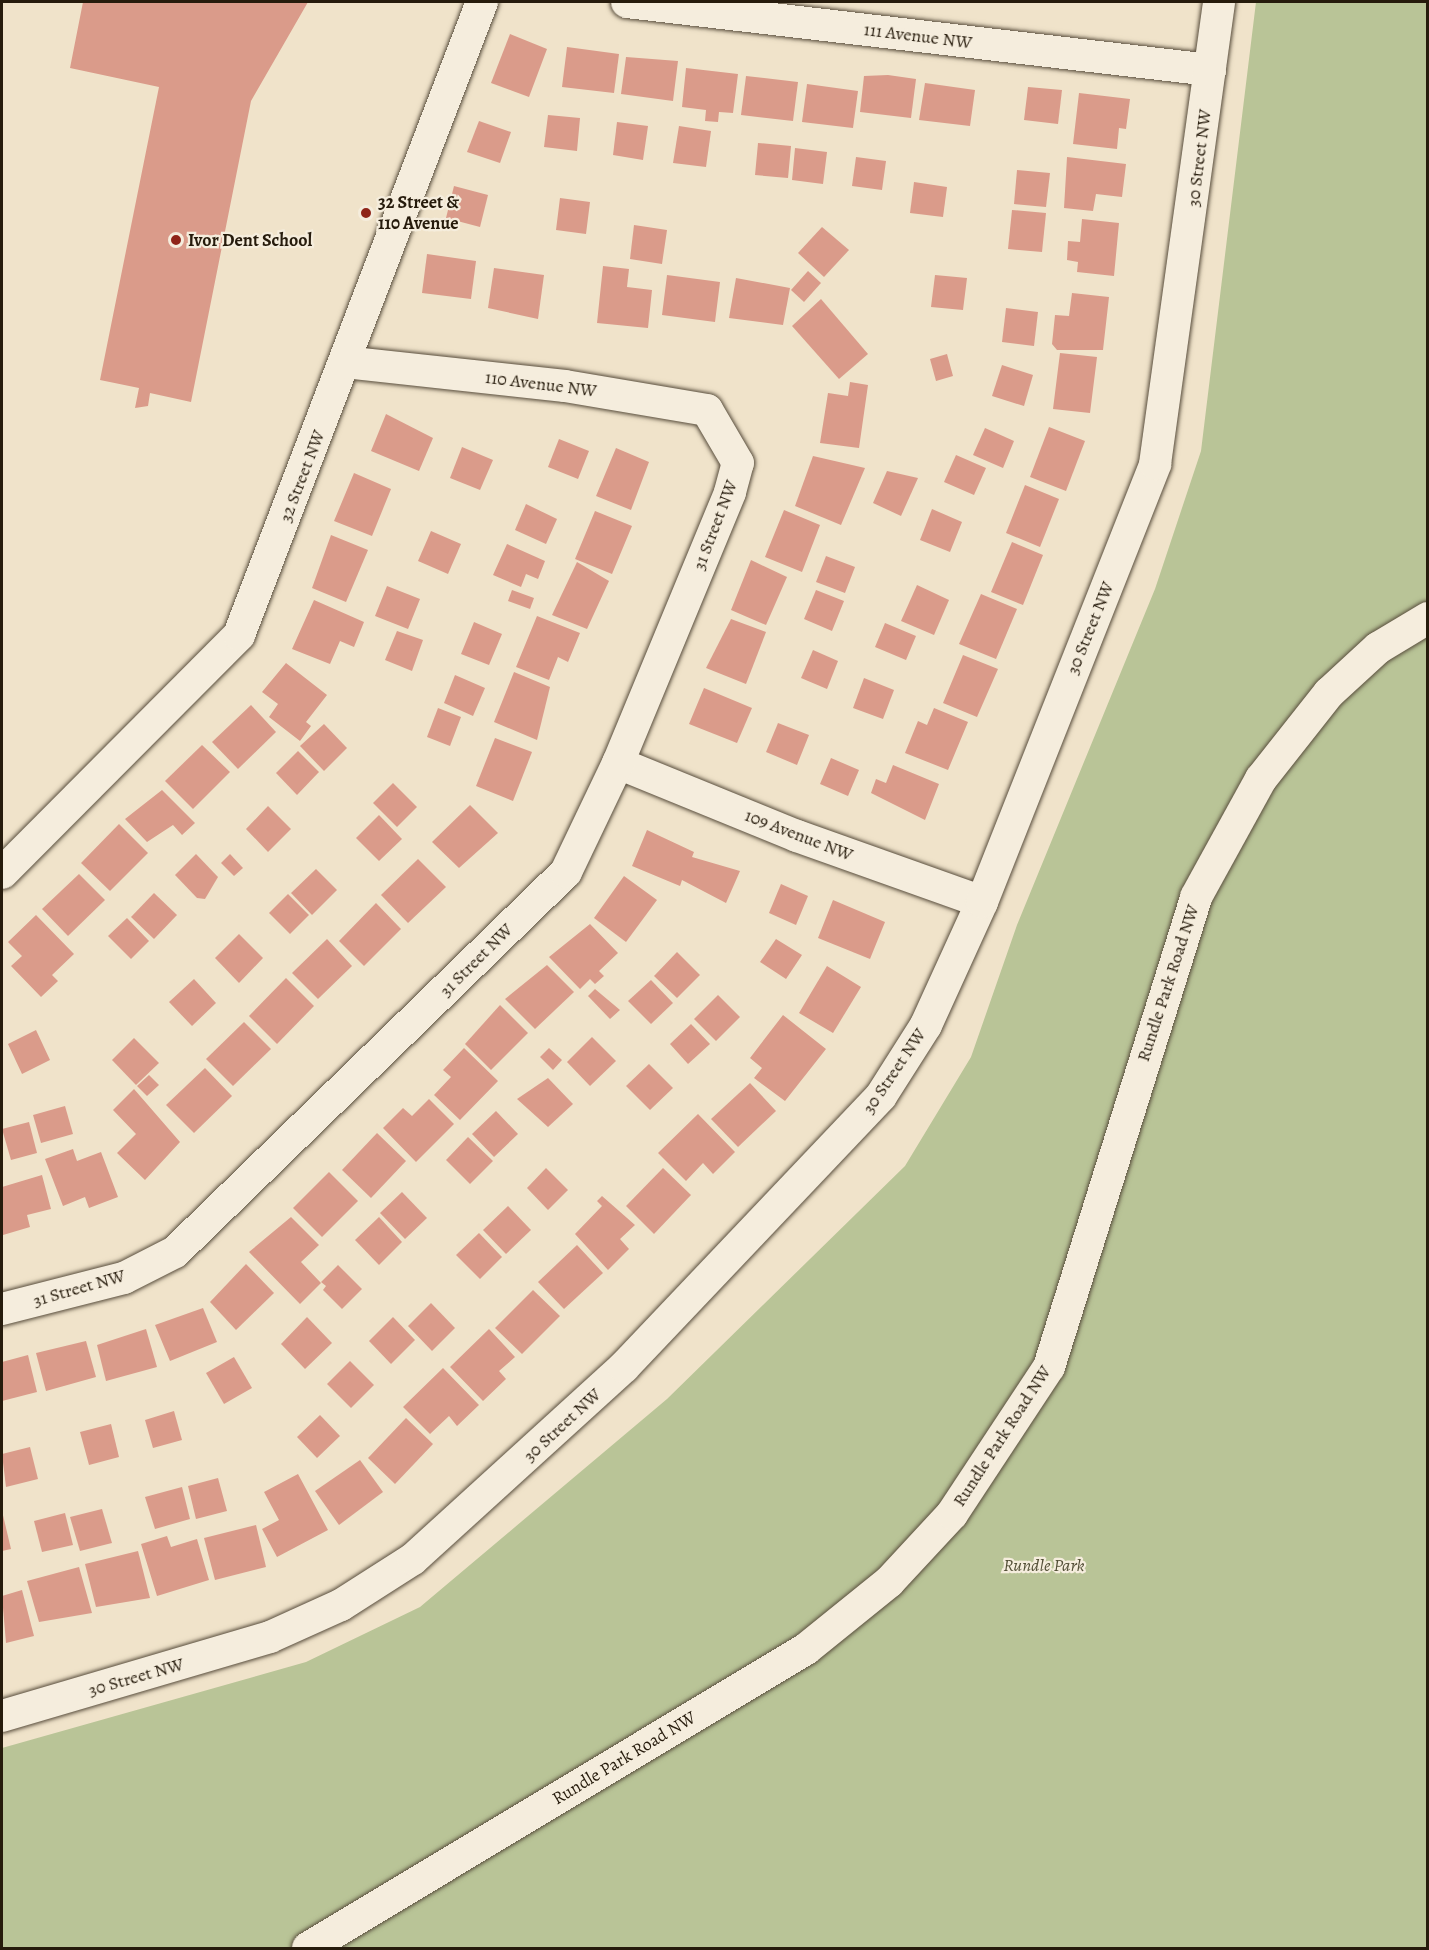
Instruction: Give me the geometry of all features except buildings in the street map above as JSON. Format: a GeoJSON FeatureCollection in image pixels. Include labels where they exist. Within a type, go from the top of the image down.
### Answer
{"type":"FeatureCollection","features":[{"type":"Feature","properties":{"kind":"street","name":"32 Street NW"},"geometry":{"type":"LineString","coordinates":[[2,873],[239,635],[482,2]]}},
{"type":"Feature","properties":{"kind":"street","name":"111 Avenue NW"},"geometry":{"type":"LineString","coordinates":[[627,2],[820,13],[1210,70]]}},
{"type":"Feature","properties":{"kind":"street","name":"30 Street NW"},"geometry":{"type":"LineString","coordinates":[[2,1716],[288,1629],[375,1586],[449,1530],[624,1367],[881,1096],[926,1025],[982,902],[1155,464],[1219,2]]}},
{"type":"Feature","properties":{"kind":"street","name":"110 Avenue NW"},"geometry":{"type":"LineString","coordinates":[[345,362],[674,401],[707,410],[723,434]]}},
{"type":"Feature","properties":{"kind":"street","name":"31 Street NW"},"geometry":{"type":"LineString","coordinates":[[2,1309],[124,1278],[175,1252],[566,872],[618,763],[730,492],[738,463],[723,434]]}},
{"type":"Feature","properties":{"kind":"street","name":"Rundle Park Road NW"},"geometry":{"type":"LineString","coordinates":[[308,1948],[806,1649],[889,1582],[952,1514],[1049,1367],[1197,897],[1261,779],[1329,693],[1378,648],[1428,618]]}},
{"type":"Feature","properties":{"kind":"street","name":"109 Avenue NW"},"geometry":{"type":"LineString","coordinates":[[618,763],[797,836],[982,902]]}},
{"type":"Feature","properties":{"kind":"green space","name":"Rundle Park"},"geometry":{"type":"Polygon","coordinates":[[[1256,2],[1427,2],[1427,1948],[2,1948],[2,1748],[306,1662],[420,1607],[667,1399],[905,1166],[971,1057],[1017,925],[1155,589],[1201,451],[1256,2]]]}},
{"type":"Feature","properties":{"kind":"place","name":"32 Street & 110 Avenue"},"geometry":{"type":"Point","coordinates":[366,213]}},
{"type":"Feature","properties":{"kind":"place","name":"Ivor Dent School"},"geometry":{"type":"Point","coordinates":[176,240]}}]}
